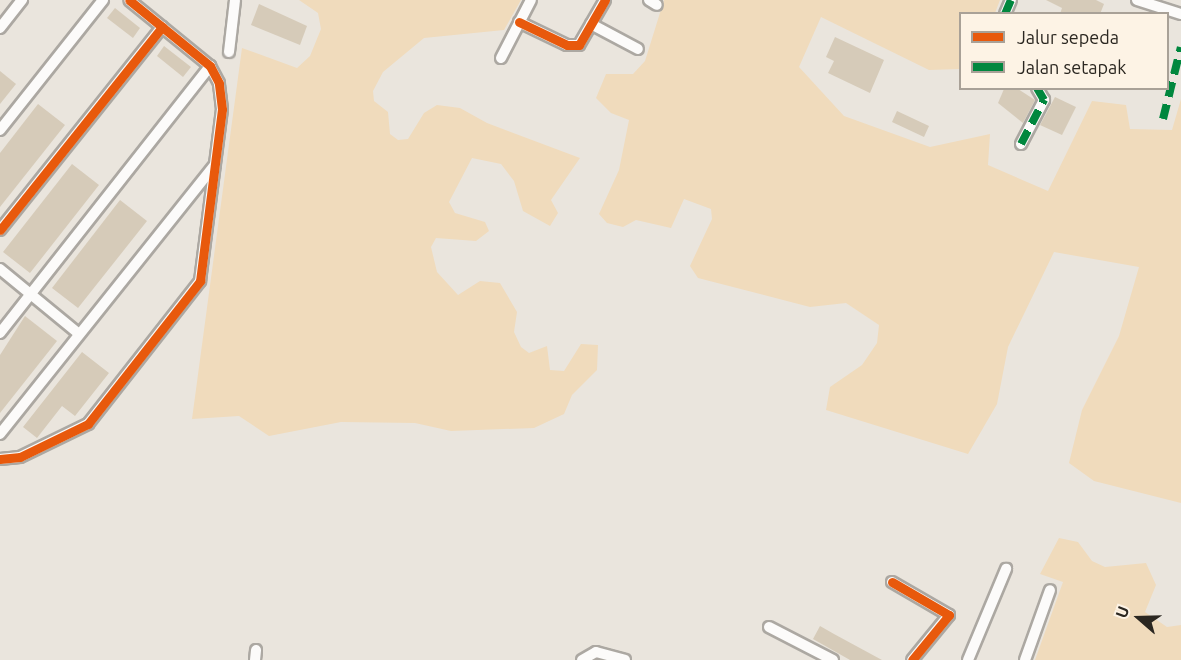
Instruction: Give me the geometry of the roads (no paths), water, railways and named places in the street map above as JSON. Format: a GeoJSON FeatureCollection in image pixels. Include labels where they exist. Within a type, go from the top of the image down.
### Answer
{"type":"FeatureCollection","features":[{"type":"Feature","properties":{"kind":"street"},"geometry":{"type":"LineString","coordinates":[[0,28],[22,0]]}},
{"type":"Feature","properties":{"kind":"street"},"geometry":{"type":"LineString","coordinates":[[0,130],[103,0]]}},
{"type":"Feature","properties":{"kind":"street"},"geometry":{"type":"LineString","coordinates":[[0,459],[20,457],[88,424],[187,302],[200,281],[222,109],[210,66],[129,0]]}},
{"type":"Feature","properties":{"kind":"street"},"geometry":{"type":"LineString","coordinates":[[229,52],[235,0]]}},
{"type":"Feature","properties":{"kind":"street"},"geometry":{"type":"LineString","coordinates":[[501,58],[531,0]]}},
{"type":"Feature","properties":{"kind":"street"},"geometry":{"type":"LineString","coordinates":[[519,22],[573,46],[591,24],[605,0]]}},
{"type":"Feature","properties":{"kind":"street"},"geometry":{"type":"LineString","coordinates":[[1137,0],[1181,14]]}},
{"type":"Feature","properties":{"kind":"street"},"geometry":{"type":"LineString","coordinates":[[591,24],[638,49]]}},
{"type":"Feature","properties":{"kind":"street"},"geometry":{"type":"LineString","coordinates":[[0,230],[162,27]]}},
{"type":"Feature","properties":{"kind":"street"},"geometry":{"type":"LineString","coordinates":[[0,333],[210,66]]}},
{"type":"Feature","properties":{"kind":"street"},"geometry":{"type":"LineString","coordinates":[[1021,144],[1044,100],[1037,90]]}},
{"type":"Feature","properties":{"kind":"street"},"geometry":{"type":"LineString","coordinates":[[0,434],[216,164]]}},
{"type":"Feature","properties":{"kind":"street"},"geometry":{"type":"LineString","coordinates":[[0,269],[79,334]]}},
{"type":"Feature","properties":{"kind":"street"},"geometry":{"type":"LineString","coordinates":[[968,660],[1006,569]]}},
{"type":"Feature","properties":{"kind":"street"},"geometry":{"type":"LineString","coordinates":[[892,582],[949,615],[912,660]]}},
{"type":"Feature","properties":{"kind":"street"},"geometry":{"type":"LineString","coordinates":[[1025,660],[1050,590]]}},
{"type":"Feature","properties":{"kind":"street"},"geometry":{"type":"LineString","coordinates":[[769,627],[833,660]]}},
{"type":"Feature","properties":{"kind":"street"},"geometry":{"type":"LineString","coordinates":[[582,660],[596,652],[625,660]]}}]}
